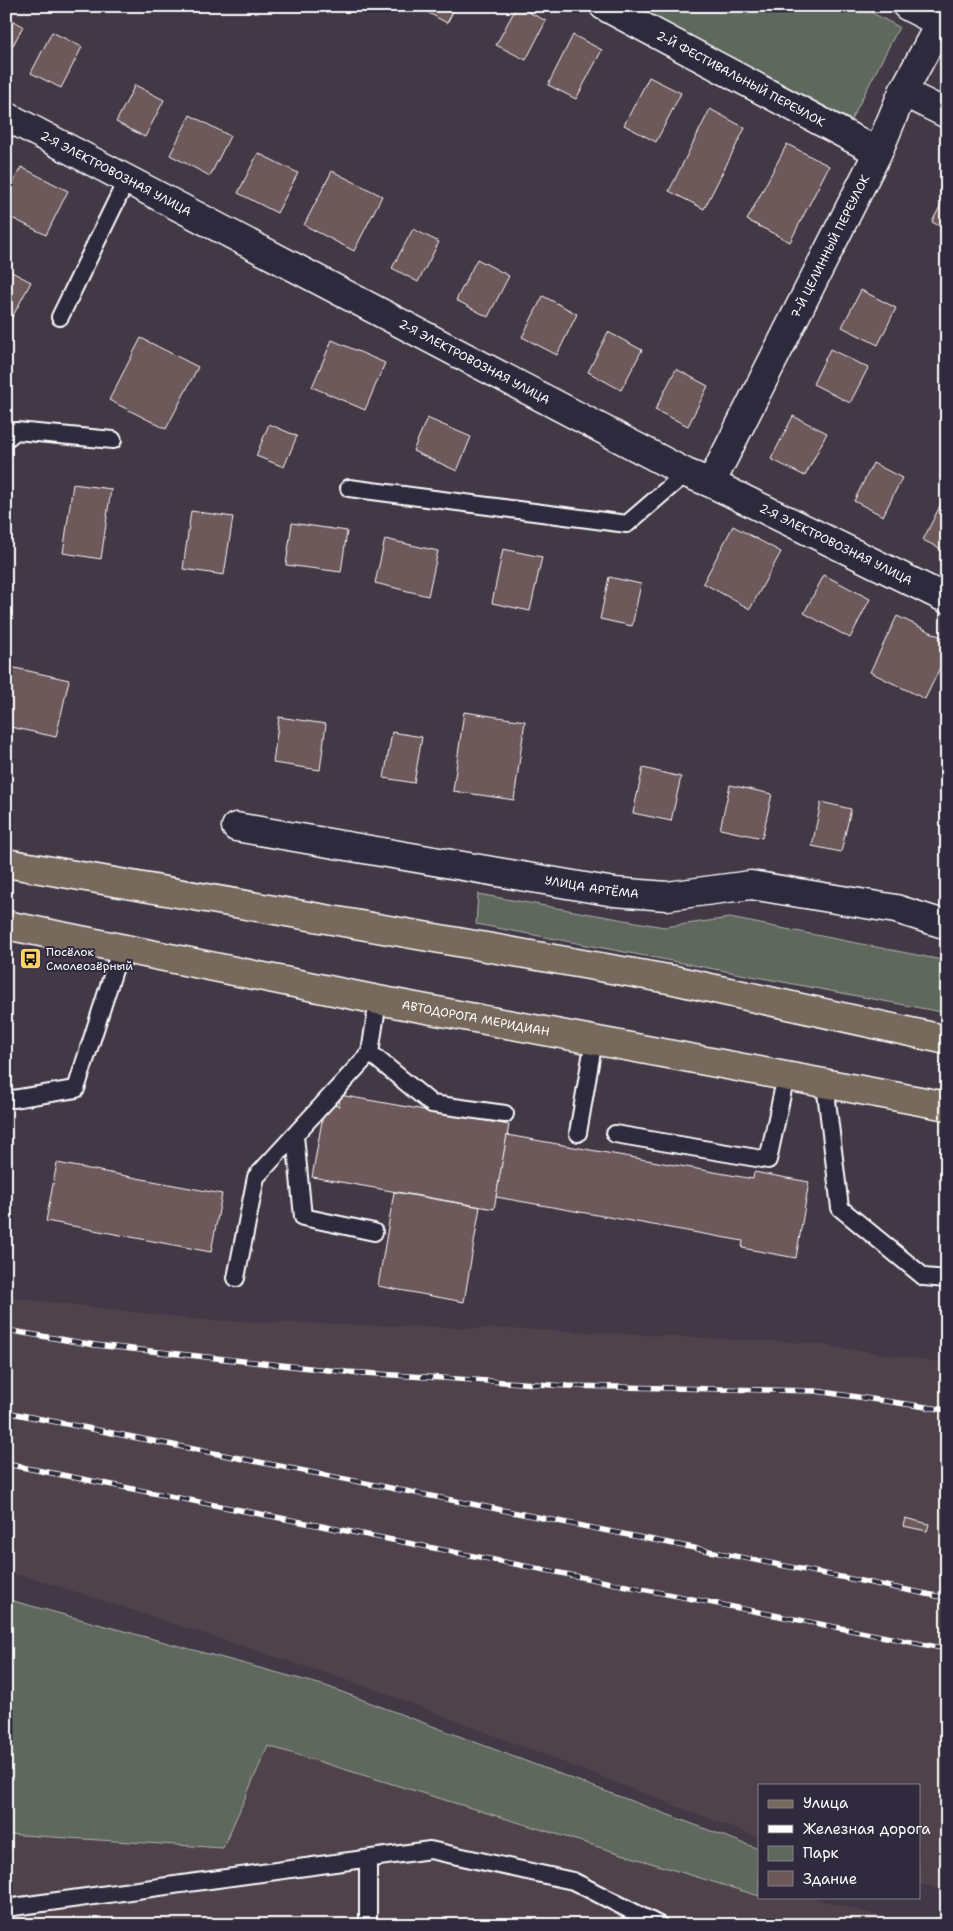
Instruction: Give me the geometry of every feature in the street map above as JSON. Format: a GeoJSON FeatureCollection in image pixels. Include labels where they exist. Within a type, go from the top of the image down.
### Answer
{"type":"FeatureCollection","features":[{"type":"Feature","properties":{"kind":"main road"},"geometry":{"type":"LineString","coordinates":[[6,863],[674,980],[947,1040]]}},
{"type":"Feature","properties":{"kind":"main road","name":"АВТОДОРОГА МЕРИДИАН"},"geometry":{"type":"LineString","coordinates":[[6,925],[378,1000],[947,1106]]}},
{"type":"Feature","properties":{"kind":"street","name":"2-Й ФЕСТИВАЛЬНЫЙ ПЕРЕУЛОК"},"geometry":{"type":"LineString","coordinates":[[604,6],[878,152]]}},
{"type":"Feature","properties":{"kind":"street"},"geometry":{"type":"LineString","coordinates":[[906,6],[943,16]]}},
{"type":"Feature","properties":{"kind":"street","name":"7-Й ЦЕЛИННЫЙ ПЕРЕУЛОК"},"geometry":{"type":"LineString","coordinates":[[712,483],[878,152],[903,92],[943,16]]}},
{"type":"Feature","properties":{"kind":"street"},"geometry":{"type":"LineString","coordinates":[[903,92],[947,114]]}},
{"type":"Feature","properties":{"kind":"street","name":"2-Я ЭЛЕКТРОВОЗНАЯ УЛИЦА"},"geometry":{"type":"LineString","coordinates":[[6,116],[686,473],[712,483],[947,599]]}},
{"type":"Feature","properties":{"kind":"street","name":"УЛИЦА АРТЁМА"},"geometry":{"type":"LineString","coordinates":[[236,827],[614,892],[667,896],[751,885],[896,909],[947,925]]}},
{"type":"Feature","properties":{"kind":"lane"},"geometry":{"type":"LineString","coordinates":[[60,317],[127,179]]}},
{"type":"Feature","properties":{"kind":"lane"},"geometry":{"type":"LineString","coordinates":[[6,439],[16,431],[113,440]]}},
{"type":"Feature","properties":{"kind":"lane"},"geometry":{"type":"LineString","coordinates":[[349,488],[627,524],[686,473]]}},
{"type":"Feature","properties":{"kind":"lane"},"geometry":{"type":"LineString","coordinates":[[13,1099],[76,1089],[121,948]]}},
{"type":"Feature","properties":{"kind":"lane"},"geometry":{"type":"LineString","coordinates":[[236,1278],[256,1177],[370,1053],[378,1000]]}},
{"type":"Feature","properties":{"kind":"lane"},"geometry":{"type":"LineString","coordinates":[[578,1133],[594,1040]]}},
{"type":"Feature","properties":{"kind":"lane"},"geometry":{"type":"LineString","coordinates":[[370,1053],[432,1104],[505,1114]]}},
{"type":"Feature","properties":{"kind":"lane"},"geometry":{"type":"LineString","coordinates":[[615,1134],[768,1160],[786,1076]]}},
{"type":"Feature","properties":{"kind":"lane"},"geometry":{"type":"LineString","coordinates":[[825,1084],[840,1208],[924,1277],[947,1279]]}},
{"type":"Feature","properties":{"kind":"lane"},"geometry":{"type":"LineString","coordinates":[[294,1136],[302,1217],[374,1232]]}},
{"type":"Feature","properties":{"kind":"lane"},"geometry":{"type":"LineString","coordinates":[[6,1908],[430,1850],[573,1882],[638,1920],[659,1925]]}},
{"type":"Feature","properties":{"kind":"lane"},"geometry":{"type":"LineString","coordinates":[[368,1859],[368,1925]]}},
{"type":"Feature","properties":{"kind":"shaded area"},"geometry":{"type":"Polygon","coordinates":[[[6,1297],[202,1320],[569,1331],[806,1343],[947,1363],[947,1891],[920,1884],[920,1784],[758,1784],[758,1838],[371,1688],[33,1578],[6,1572],[6,1297]]]}},
{"type":"Feature","properties":{"kind":"shaded area"},"geometry":{"type":"Polygon","coordinates":[[[6,1693],[269,1737],[758,1884],[758,1898],[813,1898],[915,1925],[6,1925],[6,1693]]]}},
{"type":"Feature","properties":{"kind":"green space"},"geometry":{"type":"Polygon","coordinates":[[[636,6],[859,6],[899,27],[851,120],[636,6]]]}},
{"type":"Feature","properties":{"kind":"green space"},"geometry":{"type":"Polygon","coordinates":[[[478,894],[664,927],[730,918],[947,961],[947,1013],[476,924],[478,894]]]}},
{"type":"Feature","properties":{"kind":"green space"},"geometry":{"type":"Polygon","coordinates":[[[6,1599],[326,1686],[758,1849],[758,1896],[268,1746],[223,1848],[6,1834],[6,1599]]]}},
{"type":"Feature","properties":{"kind":"building"},"geometry":{"type":"Polygon","coordinates":[[[416,6],[456,6],[447,23],[416,6]]]}},
{"type":"Feature","properties":{"kind":"building"},"geometry":{"type":"Polygon","coordinates":[[[517,6],[546,21],[526,60],[496,45],[517,6]]]}},
{"type":"Feature","properties":{"kind":"building"},"geometry":{"type":"Polygon","coordinates":[[[6,17],[23,26],[6,59],[6,17]]]}},
{"type":"Feature","properties":{"kind":"building"},"geometry":{"type":"Polygon","coordinates":[[[52,32],[82,47],[61,88],[31,73],[52,32]]]}},
{"type":"Feature","properties":{"kind":"building"},"geometry":{"type":"Polygon","coordinates":[[[573,35],[602,50],[576,99],[548,85],[573,35]]]}},
{"type":"Feature","properties":{"kind":"building"},"geometry":{"type":"Polygon","coordinates":[[[649,77],[681,93],[656,142],[624,125],[649,77]]]}},
{"type":"Feature","properties":{"kind":"building"},"geometry":{"type":"Polygon","coordinates":[[[135,85],[164,100],[145,137],[116,122],[135,85]]]}},
{"type":"Feature","properties":{"kind":"building"},"geometry":{"type":"Polygon","coordinates":[[[710,109],[745,128],[704,209],[669,191],[710,109]]]}},
{"type":"Feature","properties":{"kind":"building"},"geometry":{"type":"Polygon","coordinates":[[[190,115],[230,136],[210,176],[170,155],[190,115]]]}},
{"type":"Feature","properties":{"kind":"building"},"geometry":{"type":"Polygon","coordinates":[[[787,144],[829,166],[790,242],[747,220],[787,144]]]}},
{"type":"Feature","properties":{"kind":"building"},"geometry":{"type":"Polygon","coordinates":[[[258,153],[298,173],[277,213],[238,193],[258,153]]]}},
{"type":"Feature","properties":{"kind":"building"},"geometry":{"type":"Polygon","coordinates":[[[21,167],[68,191],[46,235],[6,215],[6,197],[21,167]]]}},
{"type":"Feature","properties":{"kind":"building"},"geometry":{"type":"Polygon","coordinates":[[[332,171],[382,196],[354,251],[304,225],[332,171]]]}},
{"type":"Feature","properties":{"kind":"building"},"geometry":{"type":"Polygon","coordinates":[[[947,193],[947,230],[932,222],[947,193]]]}},
{"type":"Feature","properties":{"kind":"building"},"geometry":{"type":"Polygon","coordinates":[[[413,229],[439,242],[418,282],[392,268],[413,229]]]}},
{"type":"Feature","properties":{"kind":"building"},"geometry":{"type":"Polygon","coordinates":[[[477,259],[509,276],[488,317],[456,300],[477,259]]]}},
{"type":"Feature","properties":{"kind":"building"},"geometry":{"type":"Polygon","coordinates":[[[6,269],[31,282],[7,327],[6,327],[6,269]]]}},
{"type":"Feature","properties":{"kind":"building"},"geometry":{"type":"Polygon","coordinates":[[[861,290],[896,308],[878,345],[842,327],[861,290]]]}},
{"type":"Feature","properties":{"kind":"building"},"geometry":{"type":"Polygon","coordinates":[[[543,296],[577,314],[557,355],[522,337],[543,296]]]}},
{"type":"Feature","properties":{"kind":"building"},"geometry":{"type":"Polygon","coordinates":[[[608,332],[642,350],[621,390],[588,372],[608,332]]]}},
{"type":"Feature","properties":{"kind":"building"},"geometry":{"type":"Polygon","coordinates":[[[141,338],[198,367],[166,429],[109,400],[141,338]]]}},
{"type":"Feature","properties":{"kind":"building"},"geometry":{"type":"Polygon","coordinates":[[[332,340],[385,363],[365,410],[312,387],[332,340]]]}},
{"type":"Feature","properties":{"kind":"building"},"geometry":{"type":"Polygon","coordinates":[[[830,349],[868,368],[850,403],[813,384],[830,349]]]}},
{"type":"Feature","properties":{"kind":"building"},"geometry":{"type":"Polygon","coordinates":[[[676,369],[708,386],[688,426],[655,410],[676,369]]]}},
{"type":"Feature","properties":{"kind":"building"},"geometry":{"type":"Polygon","coordinates":[[[793,416],[827,433],[805,476],[771,459],[793,416]]]}},
{"type":"Feature","properties":{"kind":"building"},"geometry":{"type":"Polygon","coordinates":[[[427,418],[471,437],[457,471],[413,451],[427,418]]]}},
{"type":"Feature","properties":{"kind":"building"},"geometry":{"type":"Polygon","coordinates":[[[269,424],[297,436],[284,467],[256,456],[269,424]]]}},
{"type":"Feature","properties":{"kind":"building"},"geometry":{"type":"Polygon","coordinates":[[[873,463],[902,478],[883,516],[854,501],[873,463]]]}},
{"type":"Feature","properties":{"kind":"building"},"geometry":{"type":"Polygon","coordinates":[[[73,484],[111,489],[101,559],[63,553],[73,484]]]}},
{"type":"Feature","properties":{"kind":"building"},"geometry":{"type":"Polygon","coordinates":[[[944,498],[947,499],[947,552],[923,540],[944,498]]]}},
{"type":"Feature","properties":{"kind":"building"},"geometry":{"type":"Polygon","coordinates":[[[191,511],[233,517],[224,575],[183,569],[191,511]]]}},
{"type":"Feature","properties":{"kind":"building"},"geometry":{"type":"Polygon","coordinates":[[[292,523],[347,531],[341,572],[286,565],[292,523]]]}},
{"type":"Feature","properties":{"kind":"building"},"geometry":{"type":"Polygon","coordinates":[[[733,526],[781,552],[750,609],[703,583],[733,526]]]}},
{"type":"Feature","properties":{"kind":"building"},"geometry":{"type":"Polygon","coordinates":[[[385,539],[438,551],[428,596],[375,583],[385,539]]]}},
{"type":"Feature","properties":{"kind":"building"},"geometry":{"type":"Polygon","coordinates":[[[503,549],[542,557],[530,611],[492,603],[503,549]]]}},
{"type":"Feature","properties":{"kind":"building"},"geometry":{"type":"Polygon","coordinates":[[[824,575],[870,599],[850,638],[804,613],[824,575]]]}},
{"type":"Feature","properties":{"kind":"building"},"geometry":{"type":"Polygon","coordinates":[[[609,577],[641,584],[632,626],[600,619],[609,577]]]}},
{"type":"Feature","properties":{"kind":"building"},"geometry":{"type":"Polygon","coordinates":[[[897,616],[947,640],[947,653],[925,699],[870,672],[897,616]]]}},
{"type":"Feature","properties":{"kind":"building"},"geometry":{"type":"Polygon","coordinates":[[[6,666],[69,680],[56,737],[6,726],[6,666]]]}},
{"type":"Feature","properties":{"kind":"building"},"geometry":{"type":"Polygon","coordinates":[[[464,712],[525,721],[514,800],[453,791],[464,712]]]}},
{"type":"Feature","properties":{"kind":"building"},"geometry":{"type":"Polygon","coordinates":[[[279,717],[326,724],[320,770],[273,763],[279,717]]]}},
{"type":"Feature","properties":{"kind":"building"},"geometry":{"type":"Polygon","coordinates":[[[392,732],[422,737],[414,783],[384,778],[392,732]]]}},
{"type":"Feature","properties":{"kind":"building"},"geometry":{"type":"Polygon","coordinates":[[[643,768],[681,777],[671,821],[633,813],[643,768]]]}},
{"type":"Feature","properties":{"kind":"building"},"geometry":{"type":"Polygon","coordinates":[[[730,785],[772,794],[762,838],[720,829],[730,785]]]}},
{"type":"Feature","properties":{"kind":"building"},"geometry":{"type":"Polygon","coordinates":[[[821,802],[851,809],[841,852],[812,846],[821,802]]]}},
{"type":"Feature","properties":{"kind":"building"},"geometry":{"type":"Polygon","coordinates":[[[340,1095],[509,1125],[494,1209],[312,1177],[325,1104],[339,1106],[340,1095]]]}},
{"type":"Feature","properties":{"kind":"building"},"geometry":{"type":"Polygon","coordinates":[[[507,1135],[753,1179],[754,1172],[809,1182],[796,1258],[742,1248],[743,1241],[496,1197],[507,1135]]]}},
{"type":"Feature","properties":{"kind":"building"},"geometry":{"type":"Polygon","coordinates":[[[57,1163],[222,1194],[211,1252],[46,1221],[57,1163]]]}},
{"type":"Feature","properties":{"kind":"building"},"geometry":{"type":"Polygon","coordinates":[[[394,1192],[480,1207],[464,1302],[378,1286],[394,1192]]]}},
{"type":"Feature","properties":{"kind":"building"},"geometry":{"type":"Polygon","coordinates":[[[905,1518],[929,1524],[927,1531],[903,1526],[905,1518]]]}},
{"type":"Feature","properties":{"kind":"building"},"geometry":{"type":"Polygon","coordinates":[[[396,1918],[435,1925],[395,1925],[396,1918]]]}},
{"type":"Feature","properties":{"kind":"railway"},"geometry":{"type":"LineString","coordinates":[[6,1330],[95,1345],[347,1372],[567,1386],[816,1391],[947,1410]]}},
{"type":"Feature","properties":{"kind":"railway"},"geometry":{"type":"LineString","coordinates":[[6,1412],[947,1598]]}},
{"type":"Feature","properties":{"kind":"railway"},"geometry":{"type":"LineString","coordinates":[[6,1464],[947,1649]]}},
{"type":"Feature","properties":{"kind":"place","name":"Посёлок Смолеозёрный"},"geometry":{"type":"Point","coordinates":[30,959]}}]}
